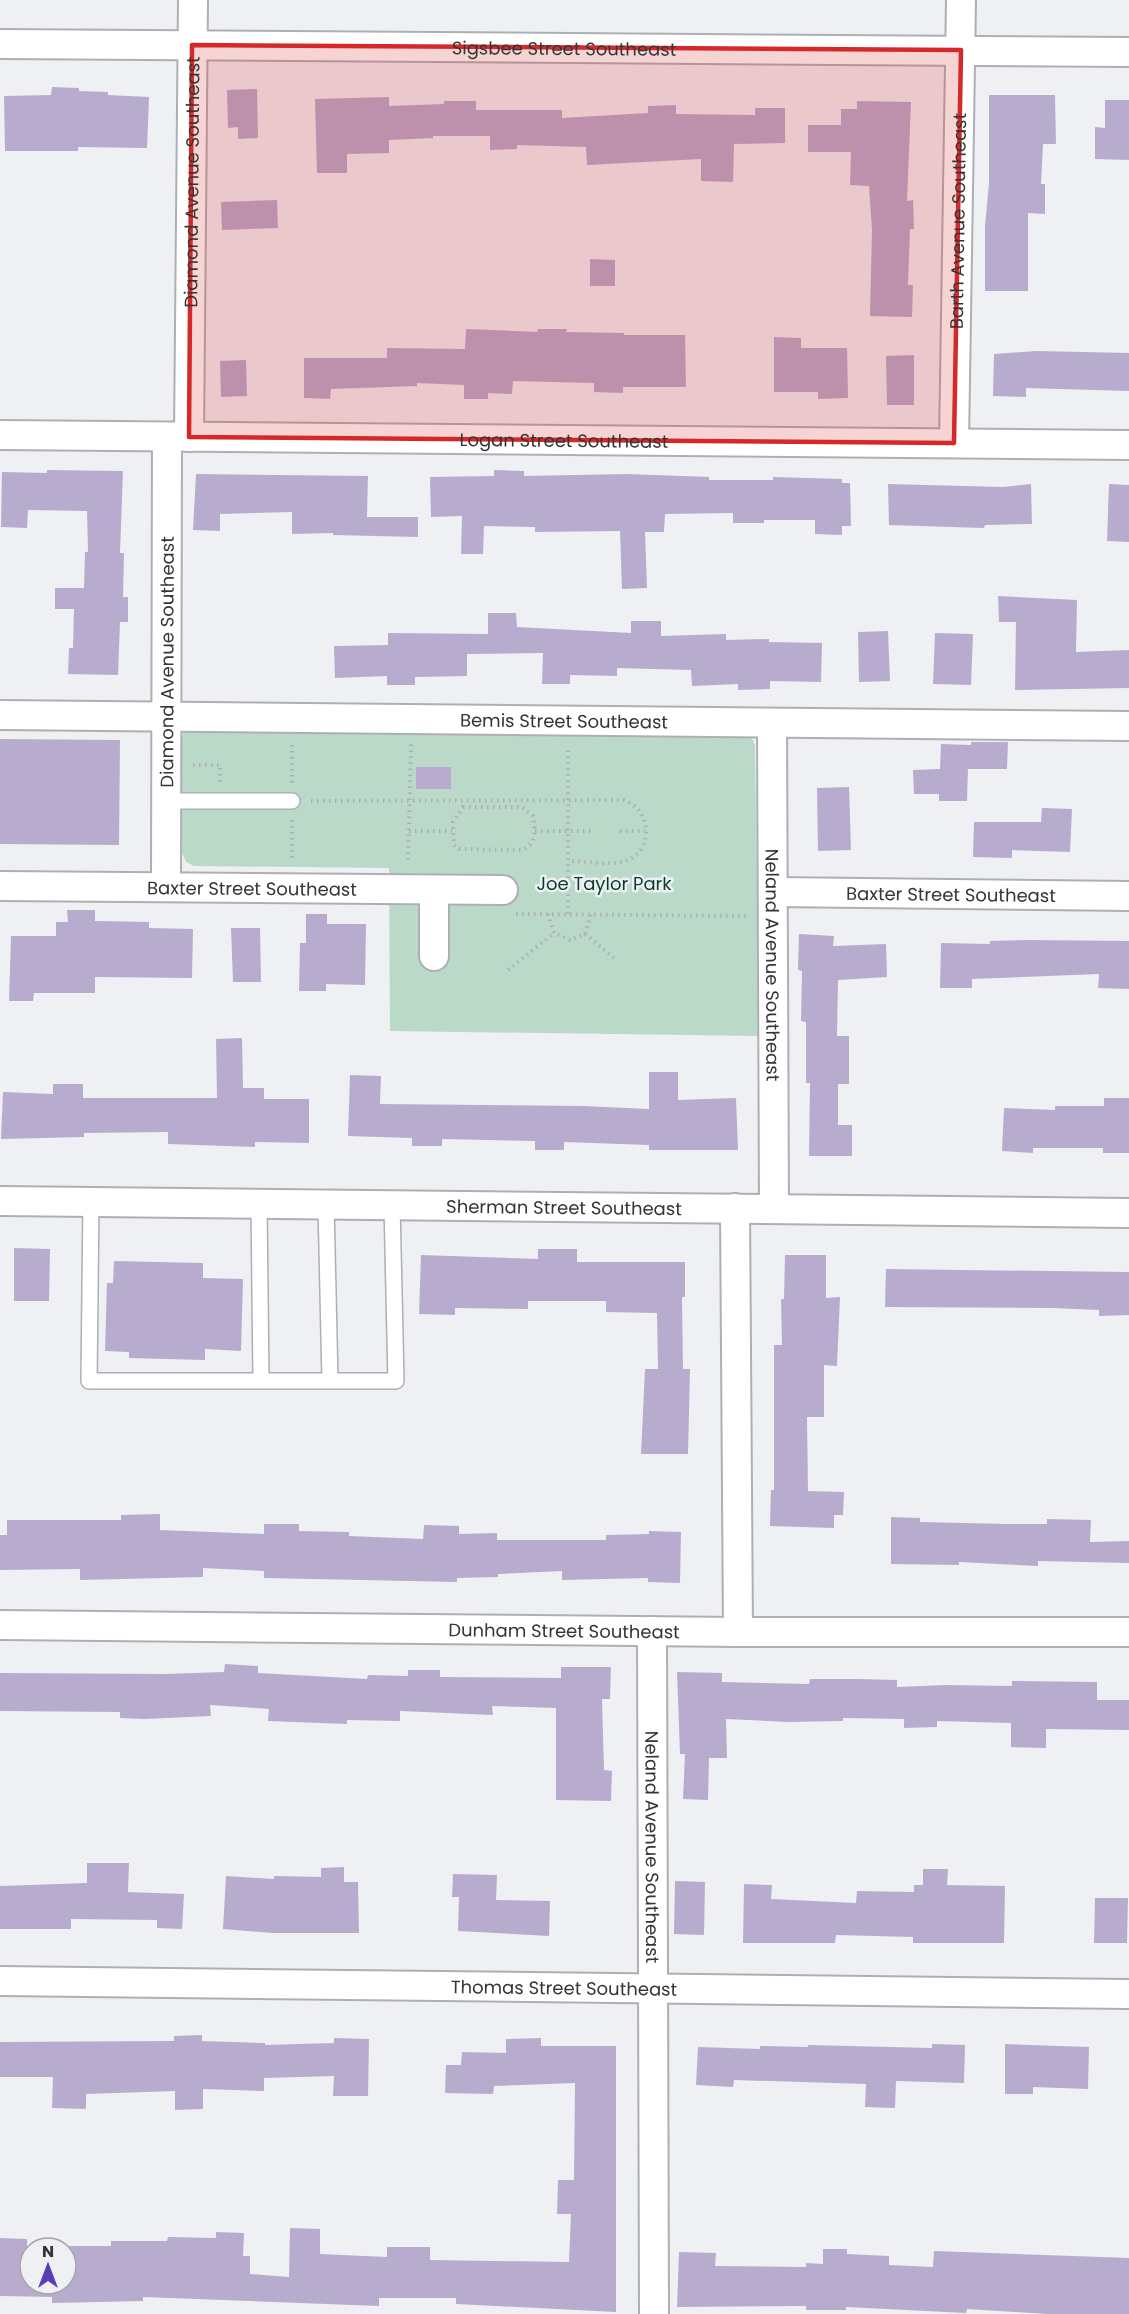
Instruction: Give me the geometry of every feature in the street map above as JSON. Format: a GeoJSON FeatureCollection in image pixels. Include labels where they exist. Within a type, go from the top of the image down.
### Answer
{"type":"FeatureCollection","features":[{"type":"Feature","properties":{"kind":"street","name":"Diamond Avenue Southeast"},"geometry":{"type":"LineString","coordinates":[[166,887],[166,717],[193,0]]}},
{"type":"Feature","properties":{"kind":"street","name":"Barth Avenue Southeast"},"geometry":{"type":"LineString","coordinates":[[954,443],[961,0]]}},
{"type":"Feature","properties":{"kind":"street","name":"Sigsbee Street Southeast"},"geometry":{"type":"LineString","coordinates":[[0,44],[1129,52]]}},
{"type":"Feature","properties":{"kind":"street","name":"Logan Street Southeast"},"geometry":{"type":"LineString","coordinates":[[0,435],[1129,445]]}},
{"type":"Feature","properties":{"kind":"street","name":"Bemis Street Southeast"},"geometry":{"type":"LineString","coordinates":[[0,715],[1129,726]]}},
{"type":"Feature","properties":{"kind":"street","name":"Neland Avenue Southeast"},"geometry":{"type":"LineString","coordinates":[[772,723],[774,1208]]}},
{"type":"Feature","properties":{"kind":"street","name":"Baxter Street Southeast"},"geometry":{"type":"LineString","coordinates":[[0,886],[434,890],[508,902]]}},
{"type":"Feature","properties":{"kind":"street"},"geometry":{"type":"LineString","coordinates":[[434,890],[434,956]]}},
{"type":"Feature","properties":{"kind":"street","name":"Baxter Street Southeast"},"geometry":{"type":"LineString","coordinates":[[774,892],[1129,896]]}},
{"type":"Feature","properties":{"kind":"street","name":"Sherman Street Southeast"},"geometry":{"type":"LineString","coordinates":[[0,1201],[1129,1213]]}},
{"type":"Feature","properties":{"kind":"street"},"geometry":{"type":"LineString","coordinates":[[735,1208],[738,1632]]}},
{"type":"Feature","properties":{"kind":"street","name":"Dunham Street Southeast"},"geometry":{"type":"LineString","coordinates":[[0,1625],[738,1632],[1129,1632]]}},
{"type":"Feature","properties":{"kind":"street","name":"Neland Avenue Southeast"},"geometry":{"type":"LineString","coordinates":[[652,1630],[654,2314]]}},
{"type":"Feature","properties":{"kind":"street","name":"Thomas Street Southeast"},"geometry":{"type":"LineString","coordinates":[[0,1981],[1129,1994]]}},
{"type":"Feature","properties":{"kind":"lane"},"geometry":{"type":"LineString","coordinates":[[166,801],[292,801]]}},
{"type":"Feature","properties":{"kind":"lane"},"geometry":{"type":"LineString","coordinates":[[91,1202],[89,1381],[396,1382],[392,1204]]}},
{"type":"Feature","properties":{"kind":"lane"},"geometry":{"type":"LineString","coordinates":[[259,1203],[261,1381]]}},
{"type":"Feature","properties":{"kind":"lane"},"geometry":{"type":"LineString","coordinates":[[326,1204],[330,1382]]}},
{"type":"Feature","properties":{"kind":"path"},"geometry":{"type":"LineString","coordinates":[[408,860],[411,719]]}},
{"type":"Feature","properties":{"kind":"path"},"geometry":{"type":"LineString","coordinates":[[568,741],[568,914]]}},
{"type":"Feature","properties":{"kind":"path"},"geometry":{"type":"LineString","coordinates":[[188,765],[220,765]]}},
{"type":"Feature","properties":{"kind":"path"},"geometry":{"type":"LineString","coordinates":[[311,801],[623,800],[639,809],[644,819],[645,831],[645,841],[640,851],[623,861],[568,861]]}},
{"type":"Feature","properties":{"kind":"path"},"geometry":{"type":"LineString","coordinates":[[463,807],[522,807],[533,816],[535,831],[532,842],[522,850],[464,850],[454,845],[452,831],[454,816],[463,807]]}},
{"type":"Feature","properties":{"kind":"path"},"geometry":{"type":"LineString","coordinates":[[409,831],[452,831]]}},
{"type":"Feature","properties":{"kind":"path"},"geometry":{"type":"LineString","coordinates":[[535,831],[593,831]]}},
{"type":"Feature","properties":{"kind":"path"},"geometry":{"type":"LineString","coordinates":[[620,831],[645,831]]}},
{"type":"Feature","properties":{"kind":"path"},"geometry":{"type":"LineString","coordinates":[[508,902],[548,914],[749,916]]}},
{"type":"Feature","properties":{"kind":"path"},"geometry":{"type":"LineString","coordinates":[[548,914],[554,933]]}},
{"type":"Feature","properties":{"kind":"path"},"geometry":{"type":"LineString","coordinates":[[585,934],[591,914]]}},
{"type":"Feature","properties":{"kind":"path"},"geometry":{"type":"LineString","coordinates":[[554,933],[570,939],[585,934]]}},
{"type":"Feature","properties":{"kind":"path"},"geometry":{"type":"LineString","coordinates":[[508,970],[554,933]]}},
{"type":"Feature","properties":{"kind":"path"},"geometry":{"type":"LineString","coordinates":[[585,934],[614,958]]}},
{"type":"Feature","properties":{"kind":"highlighted area"},"geometry":{"type":"Polygon","coordinates":[[[192,45],[961,50],[954,443],[189,437],[192,45]]]}},
{"type":"Feature","properties":{"kind":"green space","name":"Joe Taylor Park"},"geometry":{"type":"Polygon","coordinates":[[[190,728],[744,733],[752,738],[755,746],[759,1036],[390,1031],[389,868],[194,866],[186,862],[182,853],[181,738],[190,728]]]}},
{"type":"Feature","properties":{"kind":"building"},"geometry":{"type":"Polygon","coordinates":[[[52,87],[108,92],[108,95],[149,97],[147,148],[78,147],[78,151],[5,151],[4,96],[51,95],[52,87]]]}},
{"type":"Feature","properties":{"kind":"building"},"geometry":{"type":"Polygon","coordinates":[[[257,89],[258,138],[238,139],[238,127],[228,128],[227,90],[257,89]]]}},
{"type":"Feature","properties":{"kind":"building"},"geometry":{"type":"Polygon","coordinates":[[[989,95],[1055,95],[1056,144],[1043,144],[1041,184],[1045,184],[1045,214],[1028,213],[1028,291],[985,291],[989,95]]]}},
{"type":"Feature","properties":{"kind":"building"},"geometry":{"type":"Polygon","coordinates":[[[389,97],[389,106],[444,104],[444,101],[476,101],[476,110],[562,110],[562,118],[648,113],[648,106],[676,105],[676,114],[755,115],[755,108],[785,108],[785,143],[734,144],[733,182],[701,181],[701,159],[587,165],[586,147],[517,145],[517,149],[490,150],[490,136],[433,136],[433,138],[389,140],[389,153],[347,154],[347,173],[317,173],[315,99],[389,97]]]}},
{"type":"Feature","properties":{"kind":"building"},"geometry":{"type":"Polygon","coordinates":[[[1105,100],[1129,100],[1129,160],[1095,159],[1095,127],[1105,128],[1105,100]]]}},
{"type":"Feature","properties":{"kind":"building"},"geometry":{"type":"Polygon","coordinates":[[[857,101],[911,102],[907,201],[913,200],[914,229],[910,229],[908,285],[913,285],[912,317],[870,316],[872,230],[869,186],[850,185],[851,152],[808,152],[808,125],[841,125],[841,109],[857,109],[857,101]]]}},
{"type":"Feature","properties":{"kind":"building"},"geometry":{"type":"Polygon","coordinates":[[[277,200],[278,228],[222,230],[221,202],[277,200]]]}},
{"type":"Feature","properties":{"kind":"building"},"geometry":{"type":"Polygon","coordinates":[[[590,259],[615,260],[615,286],[590,286],[590,259]]]}},
{"type":"Feature","properties":{"kind":"building"},"geometry":{"type":"Polygon","coordinates":[[[466,329],[537,332],[538,329],[567,329],[566,332],[685,335],[686,387],[623,387],[623,393],[594,392],[594,383],[513,381],[512,394],[488,393],[488,399],[464,399],[464,385],[417,383],[417,386],[331,389],[330,399],[304,398],[304,358],[387,358],[387,348],[465,349],[466,329]]]}},
{"type":"Feature","properties":{"kind":"building"},"geometry":{"type":"Polygon","coordinates":[[[774,337],[801,338],[801,348],[847,348],[848,398],[818,399],[818,392],[774,392],[774,337]]]}},
{"type":"Feature","properties":{"kind":"building"},"geometry":{"type":"Polygon","coordinates":[[[1036,351],[1129,353],[1129,391],[1026,388],[1026,397],[993,396],[994,354],[1036,351]]]}},
{"type":"Feature","properties":{"kind":"building"},"geometry":{"type":"Polygon","coordinates":[[[914,355],[914,405],[887,405],[886,356],[914,355]]]}},
{"type":"Feature","properties":{"kind":"building"},"geometry":{"type":"Polygon","coordinates":[[[246,360],[247,396],[221,397],[220,361],[246,360]]]}},
{"type":"Feature","properties":{"kind":"building"},"geometry":{"type":"Polygon","coordinates":[[[47,470],[123,471],[120,553],[124,553],[123,597],[128,597],[128,622],[120,622],[118,675],[68,674],[69,648],[73,648],[74,609],[55,609],[55,588],[84,588],[85,552],[88,552],[87,511],[28,510],[27,528],[1,527],[2,472],[47,473],[47,470]]]}},
{"type":"Feature","properties":{"kind":"building"},"geometry":{"type":"Polygon","coordinates":[[[494,470],[524,471],[524,476],[627,474],[709,477],[709,480],[773,480],[773,477],[842,479],[842,483],[850,483],[851,526],[842,526],[842,535],[815,534],[815,520],[764,520],[764,523],[733,523],[733,513],[665,514],[664,532],[645,532],[647,588],[622,589],[620,531],[535,532],[535,527],[484,526],[483,554],[461,554],[462,516],[431,517],[430,477],[494,476],[494,470]]]}},
{"type":"Feature","properties":{"kind":"building"},"geometry":{"type":"Polygon","coordinates":[[[196,474],[368,476],[367,517],[418,517],[418,537],[333,535],[333,533],[292,534],[292,512],[220,514],[220,531],[193,530],[196,474]]]}},
{"type":"Feature","properties":{"kind":"building"},"geometry":{"type":"Polygon","coordinates":[[[888,484],[1003,487],[1031,484],[1032,524],[985,525],[984,528],[889,525],[888,484]]]}},
{"type":"Feature","properties":{"kind":"building"},"geometry":{"type":"Polygon","coordinates":[[[1109,484],[1129,485],[1129,542],[1107,541],[1109,484]]]}},
{"type":"Feature","properties":{"kind":"building"},"geometry":{"type":"Polygon","coordinates":[[[998,596],[1077,600],[1076,652],[1129,650],[1129,688],[1015,690],[1016,622],[999,622],[998,596]]]}},
{"type":"Feature","properties":{"kind":"building"},"geometry":{"type":"Polygon","coordinates":[[[488,613],[516,613],[517,627],[631,633],[631,621],[661,621],[661,636],[726,634],[726,640],[769,639],[769,642],[822,643],[821,682],[770,681],[770,689],[738,690],[738,684],[692,686],[691,670],[617,668],[617,676],[570,675],[570,684],[542,684],[543,653],[467,654],[467,676],[415,677],[415,685],[387,685],[387,676],[335,678],[334,646],[388,645],[388,633],[488,634],[488,613]]]}},
{"type":"Feature","properties":{"kind":"building"},"geometry":{"type":"Polygon","coordinates":[[[888,631],[890,681],[859,682],[858,632],[888,631]]]}},
{"type":"Feature","properties":{"kind":"building"},"geometry":{"type":"Polygon","coordinates":[[[935,633],[973,634],[971,685],[933,684],[935,633]]]}},
{"type":"Feature","properties":{"kind":"building"},"geometry":{"type":"Polygon","coordinates":[[[0,739],[120,740],[119,845],[0,844],[0,739]]]}},
{"type":"Feature","properties":{"kind":"building"},"geometry":{"type":"Polygon","coordinates":[[[971,742],[1008,742],[1007,769],[968,769],[967,801],[939,801],[939,794],[914,794],[913,770],[940,769],[941,744],[971,745],[971,742]]]}},
{"type":"Feature","properties":{"kind":"building"},"geometry":{"type":"Polygon","coordinates":[[[416,767],[451,767],[451,789],[416,789],[416,767]]]}},
{"type":"Feature","properties":{"kind":"building"},"geometry":{"type":"Polygon","coordinates":[[[849,787],[851,850],[818,851],[817,788],[849,787]]]}},
{"type":"Feature","properties":{"kind":"building"},"geometry":{"type":"Polygon","coordinates":[[[1042,808],[1072,809],[1070,852],[1012,850],[1012,858],[973,857],[974,822],[1041,822],[1042,808]]]}},
{"type":"Feature","properties":{"kind":"building"},"geometry":{"type":"Polygon","coordinates":[[[67,910],[95,910],[95,921],[149,922],[149,928],[193,929],[192,978],[95,977],[95,993],[34,993],[33,1001],[9,1001],[11,936],[56,936],[56,922],[68,922],[67,910]]]}},
{"type":"Feature","properties":{"kind":"building"},"geometry":{"type":"Polygon","coordinates":[[[306,914],[327,914],[327,924],[366,924],[365,985],[326,984],[326,991],[299,991],[300,943],[306,943],[306,914]]]}},
{"type":"Feature","properties":{"kind":"building"},"geometry":{"type":"Polygon","coordinates":[[[231,928],[260,928],[261,982],[233,982],[231,928]]]}},
{"type":"Feature","properties":{"kind":"building"},"geometry":{"type":"Polygon","coordinates":[[[799,934],[834,936],[833,946],[886,944],[887,977],[838,980],[837,1036],[849,1036],[849,1084],[838,1084],[838,1125],[852,1125],[852,1156],[809,1156],[810,1083],[806,1083],[806,1022],[801,1021],[802,971],[798,970],[799,934]]]}},
{"type":"Feature","properties":{"kind":"building"},"geometry":{"type":"Polygon","coordinates":[[[990,941],[1129,941],[1129,989],[1098,988],[1099,974],[972,979],[972,988],[940,988],[941,943],[990,944],[990,941]]]}},
{"type":"Feature","properties":{"kind":"building"},"geometry":{"type":"Polygon","coordinates":[[[242,1038],[243,1088],[264,1088],[264,1099],[309,1099],[309,1143],[255,1142],[255,1147],[168,1144],[168,1132],[84,1133],[84,1137],[1,1139],[3,1092],[53,1094],[53,1084],[83,1084],[83,1098],[217,1098],[216,1039],[242,1038]]]}},
{"type":"Feature","properties":{"kind":"building"},"geometry":{"type":"Polygon","coordinates":[[[649,1072],[678,1072],[678,1100],[736,1098],[738,1150],[649,1150],[649,1145],[564,1142],[564,1150],[535,1150],[535,1141],[442,1139],[442,1146],[412,1146],[412,1138],[348,1136],[350,1075],[381,1076],[380,1104],[649,1109],[649,1072]]]}},
{"type":"Feature","properties":{"kind":"building"},"geometry":{"type":"Polygon","coordinates":[[[1104,1098],[1129,1098],[1129,1153],[1103,1153],[1103,1148],[1033,1148],[1033,1153],[1002,1151],[1004,1108],[1055,1110],[1055,1106],[1104,1106],[1104,1098]]]}},
{"type":"Feature","properties":{"kind":"building"},"geometry":{"type":"Polygon","coordinates":[[[14,1248],[50,1249],[49,1301],[14,1301],[14,1248]]]}},
{"type":"Feature","properties":{"kind":"building"},"geometry":{"type":"Polygon","coordinates":[[[538,1249],[577,1249],[577,1262],[685,1262],[685,1297],[682,1297],[683,1369],[690,1369],[688,1454],[641,1454],[645,1369],[658,1369],[657,1313],[606,1312],[606,1301],[528,1301],[528,1309],[455,1308],[455,1315],[419,1314],[421,1255],[538,1259],[538,1249]]]}},
{"type":"Feature","properties":{"kind":"building"},"geometry":{"type":"Polygon","coordinates":[[[785,1255],[826,1255],[826,1298],[840,1297],[837,1366],[824,1365],[824,1417],[807,1417],[808,1491],[844,1492],[843,1515],[834,1515],[834,1528],[770,1526],[771,1490],[774,1490],[774,1345],[782,1345],[781,1299],[784,1299],[785,1255]]]}},
{"type":"Feature","properties":{"kind":"building"},"geometry":{"type":"Polygon","coordinates":[[[114,1261],[203,1263],[203,1278],[243,1279],[241,1351],[205,1349],[205,1360],[129,1358],[129,1352],[105,1351],[107,1283],[113,1283],[114,1261]]]}},
{"type":"Feature","properties":{"kind":"building"},"geometry":{"type":"Polygon","coordinates":[[[886,1269],[1129,1272],[1129,1315],[1099,1316],[1099,1310],[1051,1308],[885,1307],[886,1269]]]}},
{"type":"Feature","properties":{"kind":"building"},"geometry":{"type":"Polygon","coordinates":[[[160,1514],[160,1530],[264,1534],[264,1524],[299,1524],[299,1531],[349,1532],[349,1536],[423,1539],[424,1525],[459,1526],[459,1534],[497,1533],[497,1540],[606,1540],[606,1535],[649,1534],[649,1531],[681,1532],[680,1583],[648,1582],[648,1578],[562,1580],[562,1571],[457,1578],[457,1582],[264,1578],[264,1571],[203,1568],[203,1577],[80,1580],[80,1569],[0,1570],[0,1535],[7,1535],[7,1520],[121,1520],[121,1515],[160,1514]]]}},
{"type":"Feature","properties":{"kind":"building"},"geometry":{"type":"Polygon","coordinates":[[[891,1517],[920,1518],[920,1522],[1007,1524],[1047,1524],[1047,1519],[1091,1520],[1090,1542],[1129,1541],[1129,1563],[1038,1561],[1038,1566],[959,1562],[959,1565],[891,1564],[891,1517]]]}},
{"type":"Feature","properties":{"kind":"building"},"geometry":{"type":"Polygon","coordinates":[[[225,1664],[258,1666],[258,1673],[367,1679],[368,1675],[408,1676],[408,1670],[440,1670],[440,1677],[561,1678],[561,1667],[611,1667],[610,1699],[602,1699],[604,1770],[612,1771],[611,1801],[556,1800],[556,1708],[492,1706],[493,1715],[400,1711],[400,1721],[347,1720],[347,1724],[268,1721],[269,1709],[210,1705],[211,1716],[144,1719],[120,1718],[120,1712],[0,1711],[0,1673],[224,1672],[225,1664]]]}},
{"type":"Feature","properties":{"kind":"building"},"geometry":{"type":"Polygon","coordinates":[[[677,1672],[722,1673],[722,1682],[809,1684],[810,1679],[897,1680],[897,1687],[1012,1686],[1012,1681],[1097,1682],[1097,1700],[1129,1700],[1129,1730],[1046,1729],[1046,1748],[1011,1747],[1011,1723],[937,1721],[937,1727],[904,1728],[904,1719],[843,1718],[843,1721],[789,1722],[726,1719],[727,1758],[709,1758],[708,1800],[683,1799],[685,1754],[680,1754],[677,1672]]]}},
{"type":"Feature","properties":{"kind":"building"},"geometry":{"type":"Polygon","coordinates":[[[87,1863],[129,1863],[128,1892],[184,1894],[182,1929],[157,1928],[157,1920],[71,1919],[71,1929],[0,1929],[0,1886],[87,1883],[87,1863]]]}},
{"type":"Feature","properties":{"kind":"building"},"geometry":{"type":"Polygon","coordinates":[[[344,1867],[344,1882],[358,1882],[359,1933],[273,1933],[223,1929],[226,1876],[274,1879],[274,1876],[321,1877],[321,1868],[344,1867]]]}},
{"type":"Feature","properties":{"kind":"building"},"geometry":{"type":"Polygon","coordinates":[[[923,1869],[948,1869],[947,1885],[1005,1886],[1004,1943],[913,1943],[913,1937],[836,1935],[835,1943],[743,1943],[744,1884],[772,1885],[771,1899],[856,1903],[857,1891],[914,1892],[914,1885],[923,1885],[923,1869]]]}},
{"type":"Feature","properties":{"kind":"building"},"geometry":{"type":"Polygon","coordinates":[[[453,1874],[497,1875],[496,1900],[550,1901],[549,1936],[458,1931],[459,1897],[452,1897],[453,1874]]]}},
{"type":"Feature","properties":{"kind":"building"},"geometry":{"type":"Polygon","coordinates":[[[675,1881],[705,1882],[704,1935],[674,1934],[675,1881]]]}},
{"type":"Feature","properties":{"kind":"building"},"geometry":{"type":"Polygon","coordinates":[[[1095,1898],[1128,1898],[1127,1943],[1094,1943],[1095,1898]]]}},
{"type":"Feature","properties":{"kind":"building"},"geometry":{"type":"Polygon","coordinates":[[[202,2035],[202,2041],[265,2043],[265,2045],[334,2043],[334,2038],[369,2039],[368,2096],[333,2096],[334,2076],[264,2078],[264,2091],[203,2089],[203,2109],[175,2110],[175,2091],[86,2094],[86,2109],[52,2108],[53,2077],[0,2077],[0,2042],[174,2041],[174,2036],[202,2035]]]}},
{"type":"Feature","properties":{"kind":"building"},"geometry":{"type":"Polygon","coordinates":[[[541,2038],[541,2046],[616,2046],[616,2312],[456,2304],[456,2298],[379,2298],[379,2306],[143,2297],[143,2301],[52,2303],[52,2297],[0,2296],[0,2238],[18,2239],[18,2296],[78,2296],[78,2246],[111,2246],[111,2241],[167,2241],[168,2237],[216,2238],[216,2232],[244,2233],[243,2256],[250,2256],[250,2274],[289,2277],[290,2228],[320,2229],[320,2254],[387,2257],[387,2247],[430,2247],[430,2260],[569,2262],[571,2214],[557,2214],[558,2180],[574,2180],[575,2083],[494,2086],[493,2094],[445,2093],[446,2065],[461,2065],[462,2052],[506,2053],[506,2039],[541,2038]]]}},
{"type":"Feature","properties":{"kind":"building"},"geometry":{"type":"Polygon","coordinates":[[[932,2044],[965,2045],[964,2083],[896,2081],[895,2108],[865,2107],[866,2084],[734,2080],[733,2087],[696,2085],[698,2047],[760,2049],[760,2046],[808,2047],[808,2045],[932,2048],[932,2044]]]}},
{"type":"Feature","properties":{"kind":"building"},"geometry":{"type":"Polygon","coordinates":[[[1005,2044],[1089,2047],[1088,2089],[1033,2087],[1033,2094],[1005,2094],[1005,2044]]]}},
{"type":"Feature","properties":{"kind":"building"},"geometry":{"type":"Polygon","coordinates":[[[823,2249],[847,2249],[847,2254],[889,2256],[889,2265],[933,2267],[934,2251],[1129,2258],[1129,2314],[1048,2314],[967,2309],[966,2313],[846,2307],[846,2310],[806,2310],[806,2306],[677,2307],[679,2252],[716,2253],[715,2266],[806,2267],[806,2263],[823,2264],[823,2249]]]}}]}
